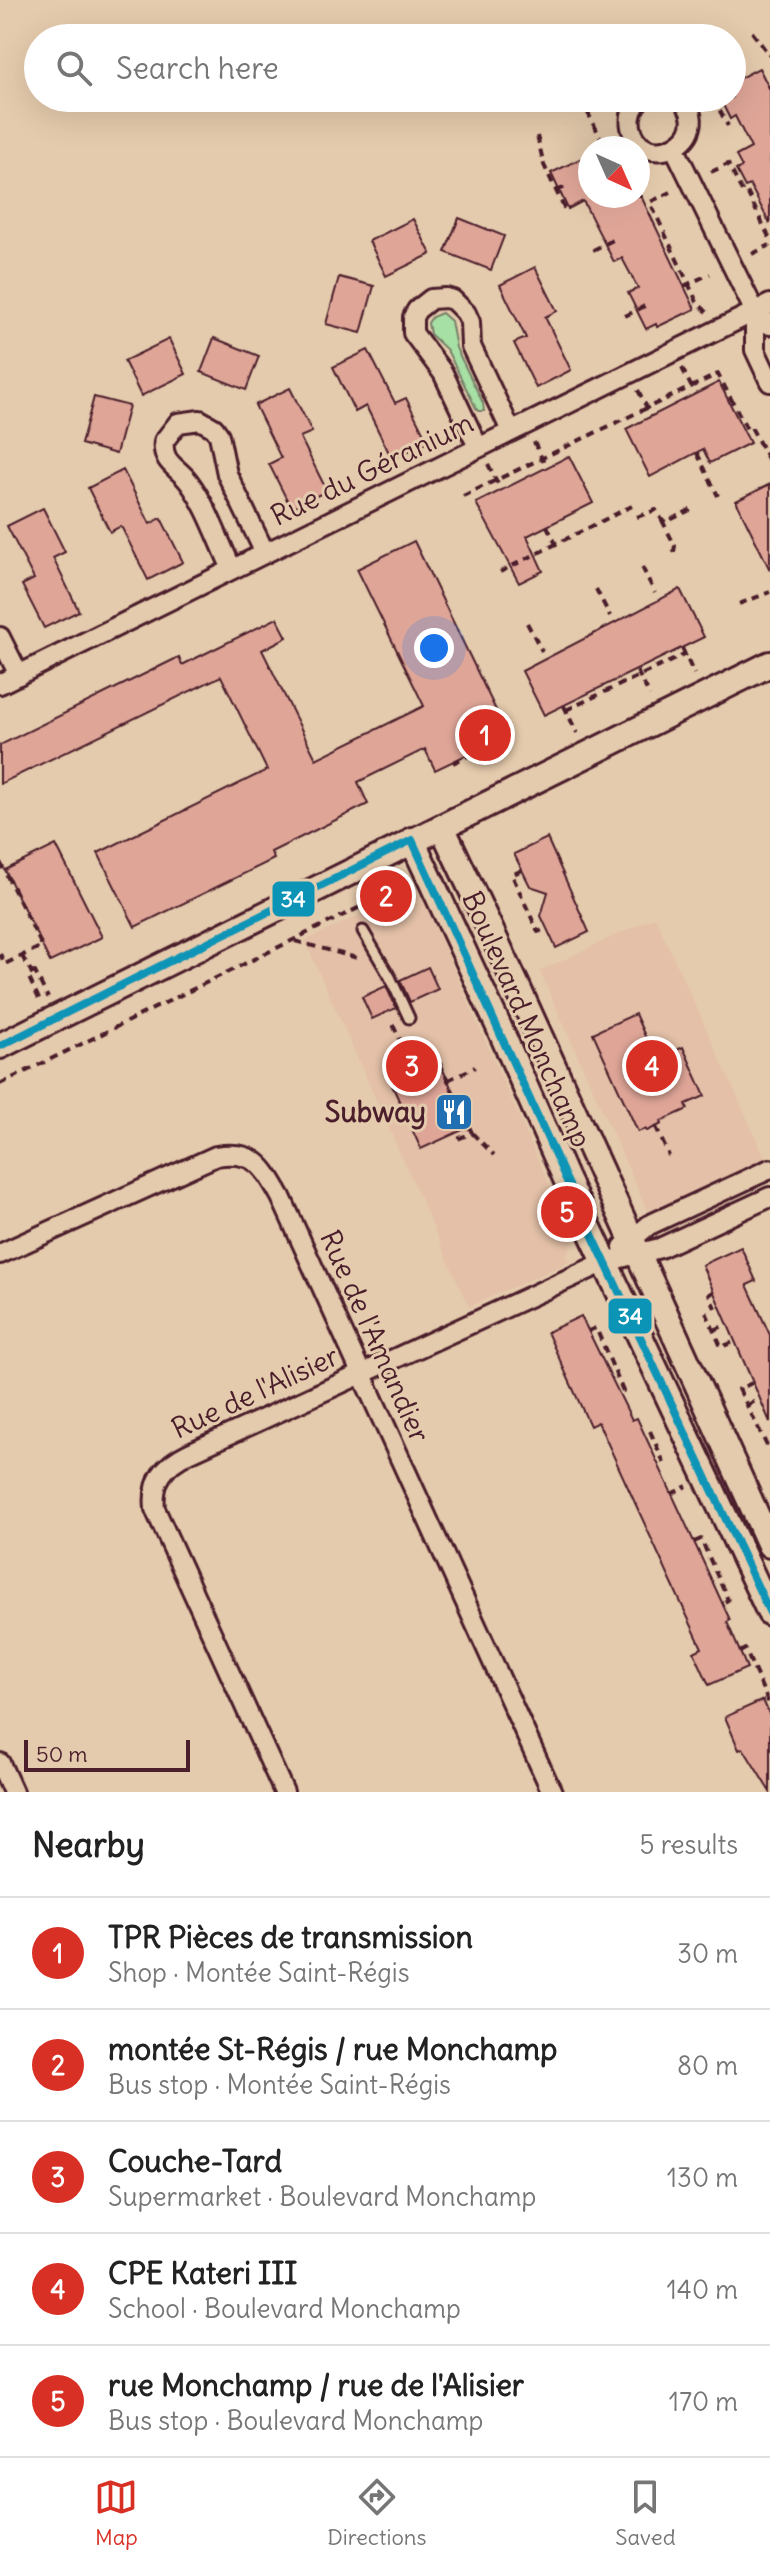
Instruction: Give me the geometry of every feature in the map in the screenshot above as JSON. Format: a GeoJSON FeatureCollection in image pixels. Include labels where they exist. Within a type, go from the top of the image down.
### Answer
{"type":"FeatureCollection","features":[{"type":"Feature","properties":{"kind":"street"},"geometry":{"type":"LineString","coordinates":[[632,112],[633,134],[648,148],[658,151],[674,147],[685,139],[692,122],[690,112]]}},
{"type":"Feature","properties":{"kind":"street"},"geometry":{"type":"LineString","coordinates":[[674,147],[770,325]]}},
{"type":"Feature","properties":{"kind":"street"},"geometry":{"type":"LineString","coordinates":[[478,447],[443,373],[413,333],[413,317],[431,299],[453,300],[466,313],[471,329],[471,346],[511,431]]}},
{"type":"Feature","properties":{"kind":"street"},"geometry":{"type":"LineString","coordinates":[[762,308],[755,350],[770,382]]}},
{"type":"Feature","properties":{"kind":"street","name":"Rue du Géranium"},"geometry":{"type":"LineString","coordinates":[[0,684],[762,308]]}},
{"type":"Feature","properties":{"kind":"street"},"geometry":{"type":"LineString","coordinates":[[232,569],[189,482],[168,463],[165,456],[164,441],[178,423],[200,420],[219,435],[227,474],[265,553]]}},
{"type":"Feature","properties":{"kind":"street"},"geometry":{"type":"LineString","coordinates":[[0,637],[19,675]]}},
{"type":"Feature","properties":{"kind":"street"},"geometry":{"type":"LineString","coordinates":[[0,1046],[770,664]]}},
{"type":"Feature","properties":{"kind":"street","name":"Boulevard Monchamp"},"geometry":{"type":"LineString","coordinates":[[442,827],[770,1545]]}},
{"type":"Feature","properties":{"kind":"street","name":"Boulevard Monchamp"},"geometry":{"type":"LineString","coordinates":[[412,840],[770,1613]]}},
{"type":"Feature","properties":{"kind":"street","name":"Rue de l'Amandier"},"geometry":{"type":"LineString","coordinates":[[0,1254],[202,1161],[244,1154],[262,1167],[281,1197],[552,1792]]}},
{"type":"Feature","properties":{"kind":"street","name":"Rue de l'Alisier"},"geometry":{"type":"LineString","coordinates":[[635,1247],[649,1225],[770,1169]]}},
{"type":"Feature","properties":{"kind":"street","name":"Rue de l'Alisier"},"geometry":{"type":"LineString","coordinates":[[284,1792],[155,1509],[154,1494],[164,1469],[175,1459],[635,1247],[660,1248],[770,1197]]}},
{"type":"Feature","properties":{"kind":"street"},"geometry":{"type":"LineString","coordinates":[[0,1763],[13,1792]]}},
{"type":"Feature","properties":{"kind":"lane"},"geometry":{"type":"LineString","coordinates":[[363,931],[409,1018]]}},
{"type":"Feature","properties":{"kind":"path"},"geometry":{"type":"LineString","coordinates":[[752,32],[770,56]]}},
{"type":"Feature","properties":{"kind":"path"},"geometry":{"type":"LineString","coordinates":[[588,112],[600,136]]}},
{"type":"Feature","properties":{"kind":"path"},"geometry":{"type":"LineString","coordinates":[[723,112],[728,126]]}},
{"type":"Feature","properties":{"kind":"path"},"geometry":{"type":"LineString","coordinates":[[537,136],[544,165],[566,212]]}},
{"type":"Feature","properties":{"kind":"path"},"geometry":{"type":"LineString","coordinates":[[711,172],[728,164],[738,178],[743,193],[747,192],[770,242],[752,254]]}},
{"type":"Feature","properties":{"kind":"path"},"geometry":{"type":"LineString","coordinates":[[556,191],[569,185]]}},
{"type":"Feature","properties":{"kind":"path"},"geometry":{"type":"LineString","coordinates":[[671,192],[650,202],[655,220],[686,285],[711,316]]}},
{"type":"Feature","properties":{"kind":"path"},"geometry":{"type":"LineString","coordinates":[[593,250],[615,239]]}},
{"type":"Feature","properties":{"kind":"path"},"geometry":{"type":"LineString","coordinates":[[686,285],[710,274]]}},
{"type":"Feature","properties":{"kind":"path"},"geometry":{"type":"LineString","coordinates":[[625,316],[647,305]]}},
{"type":"Feature","properties":{"kind":"path"},"geometry":{"type":"LineString","coordinates":[[682,368],[695,394]]}},
{"type":"Feature","properties":{"kind":"path"},"geometry":{"type":"LineString","coordinates":[[463,496],[718,374],[747,429],[751,427],[770,463]]}},
{"type":"Feature","properties":{"kind":"path"},"geometry":{"type":"LineString","coordinates":[[638,390],[651,416]]}},
{"type":"Feature","properties":{"kind":"path"},"geometry":{"type":"LineString","coordinates":[[534,442],[546,467]]}},
{"type":"Feature","properties":{"kind":"path"},"geometry":{"type":"LineString","coordinates":[[697,453],[718,496]]}},
{"type":"Feature","properties":{"kind":"path"},"geometry":{"type":"LineString","coordinates":[[488,464],[501,490]]}},
{"type":"Feature","properties":{"kind":"path"},"geometry":{"type":"LineString","coordinates":[[500,572],[632,506]]}},
{"type":"Feature","properties":{"kind":"path"},"geometry":{"type":"LineString","coordinates":[[662,520],[666,522],[692,509]]}},
{"type":"Feature","properties":{"kind":"path"},"geometry":{"type":"LineString","coordinates":[[637,517],[656,510],[675,546],[674,551],[667,554]]}},
{"type":"Feature","properties":{"kind":"path"},"geometry":{"type":"LineString","coordinates":[[547,526],[556,544]]}},
{"type":"Feature","properties":{"kind":"path"},"geometry":{"type":"LineString","coordinates":[[642,567],[655,593]]}},
{"type":"Feature","properties":{"kind":"path"},"geometry":{"type":"LineString","coordinates":[[596,589],[610,616]]}},
{"type":"Feature","properties":{"kind":"path"},"geometry":{"type":"LineString","coordinates":[[739,604],[770,592]]}},
{"type":"Feature","properties":{"kind":"path"},"geometry":{"type":"LineString","coordinates":[[527,623],[542,651]]}},
{"type":"Feature","properties":{"kind":"path"},"geometry":{"type":"LineString","coordinates":[[682,648],[694,674]]}},
{"type":"Feature","properties":{"kind":"path"},"geometry":{"type":"LineString","coordinates":[[577,733],[565,708],[614,689],[686,654]]}},
{"type":"Feature","properties":{"kind":"path"},"geometry":{"type":"LineString","coordinates":[[637,671],[650,696]]}},
{"type":"Feature","properties":{"kind":"path"},"geometry":{"type":"LineString","coordinates":[[453,763],[497,742],[483,747]]}},
{"type":"Feature","properties":{"kind":"path"},"geometry":{"type":"LineString","coordinates":[[0,862],[42,946],[5,964],[0,954]]}},
{"type":"Feature","properties":{"kind":"path"},"geometry":{"type":"LineString","coordinates":[[522,870],[512,875],[538,932],[547,928]]}},
{"type":"Feature","properties":{"kind":"path"},"geometry":{"type":"LineString","coordinates":[[0,1084],[404,887],[410,881]]}},
{"type":"Feature","properties":{"kind":"path"},"geometry":{"type":"LineString","coordinates":[[293,941],[357,958]]}},
{"type":"Feature","properties":{"kind":"path"},"geometry":{"type":"LineString","coordinates":[[22,956],[32,973],[35,972],[48,998]]}},
{"type":"Feature","properties":{"kind":"path"},"geometry":{"type":"LineString","coordinates":[[32,973],[28,976],[40,1001]]}},
{"type":"Feature","properties":{"kind":"path"},"geometry":{"type":"LineString","coordinates":[[393,1025],[410,1061]]}},
{"type":"Feature","properties":{"kind":"path"},"geometry":{"type":"LineString","coordinates":[[434,1050],[472,1133],[494,1155]]}},
{"type":"Feature","properties":{"kind":"path"},"geometry":{"type":"LineString","coordinates":[[448,1080],[475,1067]]}},
{"type":"Feature","properties":{"kind":"path"},"geometry":{"type":"LineString","coordinates":[[656,1127],[669,1156]]}},
{"type":"Feature","properties":{"kind":"path"},"geometry":{"type":"LineString","coordinates":[[455,1140],[472,1133]]}},
{"type":"Feature","properties":{"kind":"path"},"geometry":{"type":"LineString","coordinates":[[714,1292],[709,1294],[715,1308]]}},
{"type":"Feature","properties":{"kind":"path"},"geometry":{"type":"LineString","coordinates":[[706,1312],[721,1347],[734,1342]]}},
{"type":"Feature","properties":{"kind":"path"},"geometry":{"type":"LineString","coordinates":[[714,1330],[726,1325]]}},
{"type":"Feature","properties":{"kind":"path"},"geometry":{"type":"LineString","coordinates":[[588,1331],[596,1328],[623,1391],[620,1393]]}},
{"type":"Feature","properties":{"kind":"path"},"geometry":{"type":"LineString","coordinates":[[752,1383],[739,1389],[770,1452]]}},
{"type":"Feature","properties":{"kind":"path"},"geometry":{"type":"LineString","coordinates":[[747,1405],[760,1399]]}},
{"type":"Feature","properties":{"kind":"path"},"geometry":{"type":"LineString","coordinates":[[644,1433],[650,1431],[664,1463]]}},
{"type":"Feature","properties":{"kind":"path"},"geometry":{"type":"LineString","coordinates":[[763,1438],[770,1435]]}},
{"type":"Feature","properties":{"kind":"path"},"geometry":{"type":"LineString","coordinates":[[671,1494],[692,1484]]}},
{"type":"Feature","properties":{"kind":"path"},"geometry":{"type":"LineString","coordinates":[[694,1542],[701,1539],[728,1600],[722,1603]]}},
{"type":"Feature","properties":{"kind":"path"},"geometry":{"type":"LineString","coordinates":[[740,1652],[745,1649],[770,1706]]}},
{"type":"Feature","properties":{"kind":"shaded area"},"geometry":{"type":"Polygon","coordinates":[[[413,890],[421,895],[574,1241],[565,1256],[569,1260],[562,1265],[469,1307],[305,941],[413,890]]]}},
{"type":"Feature","properties":{"kind":"shaded area"},"geometry":{"type":"Polygon","coordinates":[[[655,917],[766,1160],[651,1211],[647,1210],[540,971],[655,917]]]}},
{"type":"Feature","properties":{"kind":"green space"},"geometry":{"type":"Polygon","coordinates":[[[442,313],[451,321],[456,348],[484,411],[478,411],[447,350],[430,334],[428,323],[432,317],[442,313]]]}},
{"type":"Feature","properties":{"kind":"building"},"geometry":{"type":"Polygon","coordinates":[[[759,68],[770,90],[770,224],[750,185],[745,187],[736,170],[742,167],[736,156],[751,148],[735,116],[730,119],[726,112],[746,112],[746,75],[759,68]]]}},
{"type":"Feature","properties":{"kind":"building"},"geometry":{"type":"Polygon","coordinates":[[[578,160],[578,204],[568,209],[551,173],[578,160]]]}},
{"type":"Feature","properties":{"kind":"building"},"geometry":{"type":"Polygon","coordinates":[[[587,208],[647,208],[695,309],[646,329],[628,293],[638,288],[622,258],[614,262],[587,208]]]}},
{"type":"Feature","properties":{"kind":"building"},"geometry":{"type":"Polygon","coordinates":[[[459,218],[504,236],[491,270],[445,252],[459,218]]]}},
{"type":"Feature","properties":{"kind":"building"},"geometry":{"type":"Polygon","coordinates":[[[413,219],[431,254],[386,276],[369,241],[413,219]]]}},
{"type":"Feature","properties":{"kind":"building"},"geometry":{"type":"Polygon","coordinates":[[[535,267],[557,311],[545,317],[571,370],[536,388],[514,343],[526,338],[500,285],[535,267]]]}},
{"type":"Feature","properties":{"kind":"building"},"geometry":{"type":"Polygon","coordinates":[[[339,277],[374,286],[361,333],[326,324],[339,277]]]}},
{"type":"Feature","properties":{"kind":"building"},"geometry":{"type":"Polygon","coordinates":[[[214,338],[259,356],[246,390],[201,372],[214,338]]]}},
{"type":"Feature","properties":{"kind":"building"},"geometry":{"type":"Polygon","coordinates":[[[169,339],[186,374],[141,396],[124,361],[169,339]]]}},
{"type":"Feature","properties":{"kind":"building"},"geometry":{"type":"Polygon","coordinates":[[[368,350],[395,403],[406,398],[428,442],[392,459],[366,406],[355,412],[333,367],[368,350]]]}},
{"type":"Feature","properties":{"kind":"building"},"geometry":{"type":"Polygon","coordinates":[[[719,382],[750,443],[710,463],[703,449],[650,477],[626,429],[719,382]]]}},
{"type":"Feature","properties":{"kind":"building"},"geometry":{"type":"Polygon","coordinates":[[[290,388],[312,432],[300,437],[327,491],[291,508],[269,464],[281,458],[255,405],[290,388]]]}},
{"type":"Feature","properties":{"kind":"building"},"geometry":{"type":"Polygon","coordinates":[[[94,397],[129,406],[116,454],[81,444],[94,397]]]}},
{"type":"Feature","properties":{"kind":"building"},"geometry":{"type":"Polygon","coordinates":[[[569,456],[593,503],[527,536],[543,571],[519,583],[476,503],[569,456]]]}},
{"type":"Feature","properties":{"kind":"building"},"geometry":{"type":"Polygon","coordinates":[[[123,470],[150,524],[161,518],[183,562],[148,580],[121,526],[110,532],[88,488],[123,470]]]}},
{"type":"Feature","properties":{"kind":"building"},"geometry":{"type":"Polygon","coordinates":[[[770,484],[770,570],[736,501],[770,484]]]}},
{"type":"Feature","properties":{"kind":"building"},"geometry":{"type":"Polygon","coordinates":[[[43,508],[65,552],[53,558],[79,611],[44,628],[22,585],[34,579],[7,526],[43,508]]]}},
{"type":"Feature","properties":{"kind":"building"},"geometry":{"type":"Polygon","coordinates":[[[414,541],[508,735],[435,770],[425,749],[358,782],[368,804],[271,852],[274,859],[135,927],[98,853],[267,770],[221,676],[0,784],[0,745],[179,657],[182,665],[277,618],[287,637],[262,650],[316,759],[424,706],[357,569],[414,541]]]}},
{"type":"Feature","properties":{"kind":"building"},"geometry":{"type":"Polygon","coordinates":[[[680,589],[704,637],[544,715],[522,671],[680,589]]]}},
{"type":"Feature","properties":{"kind":"building"},"geometry":{"type":"Polygon","coordinates":[[[547,838],[589,932],[556,948],[541,916],[548,892],[530,886],[514,854],[547,838]]]}},
{"type":"Feature","properties":{"kind":"building"},"geometry":{"type":"Polygon","coordinates":[[[56,845],[102,937],[50,962],[5,870],[56,845]]]}},
{"type":"Feature","properties":{"kind":"building"},"geometry":{"type":"Polygon","coordinates":[[[428,967],[438,989],[410,1002],[400,980],[428,967]]]}},
{"type":"Feature","properties":{"kind":"building"},"geometry":{"type":"Polygon","coordinates":[[[386,986],[396,1008],[372,1019],[362,997],[386,986]]]}},
{"type":"Feature","properties":{"kind":"building"},"geometry":{"type":"Polygon","coordinates":[[[635,1014],[653,1054],[662,1050],[664,1056],[683,1047],[705,1096],[686,1104],[688,1109],[661,1121],[662,1124],[638,1132],[593,1033],[635,1014]]]}},
{"type":"Feature","properties":{"kind":"building"},"geometry":{"type":"Polygon","coordinates":[[[434,1050],[469,1127],[421,1149],[386,1072],[434,1050]]]}},
{"type":"Feature","properties":{"kind":"building"},"geometry":{"type":"Polygon","coordinates":[[[741,1247],[756,1281],[747,1285],[770,1335],[770,1422],[702,1265],[741,1247]]]}},
{"type":"Feature","properties":{"kind":"building"},"geometry":{"type":"Polygon","coordinates":[[[581,1316],[632,1420],[637,1418],[730,1620],[727,1622],[747,1668],[709,1685],[694,1652],[702,1648],[598,1422],[590,1426],[547,1332],[581,1316]]]}},
{"type":"Feature","properties":{"kind":"building"},"geometry":{"type":"Polygon","coordinates":[[[763,1700],[770,1716],[770,1792],[743,1748],[739,1750],[725,1717],[763,1700]]]}},
{"type":"Feature","properties":{"kind":"transit line","name":"34"},"geometry":{"type":"LineString","coordinates":[[0,1046],[412,840],[566,1179],[770,1613]]}},
{"type":"Feature","properties":{"kind":"place","name":"TPR Pièces de transmission"},"geometry":{"type":"Point","coordinates":[485,735]}},
{"type":"Feature","properties":{"kind":"place","name":"montée St-Régis / rue Monchamp"},"geometry":{"type":"Point","coordinates":[386,896]}},
{"type":"Feature","properties":{"kind":"place","name":"Couche-Tard"},"geometry":{"type":"Point","coordinates":[412,1066]}},
{"type":"Feature","properties":{"kind":"place","name":"CPE Kateri III"},"geometry":{"type":"Point","coordinates":[652,1066]}},
{"type":"Feature","properties":{"kind":"place","name":"Subway"},"geometry":{"type":"Point","coordinates":[454,1112]}},
{"type":"Feature","properties":{"kind":"place","name":"rue Monchamp / rue de l'Alisier"},"geometry":{"type":"Point","coordinates":[567,1212]}}]}
